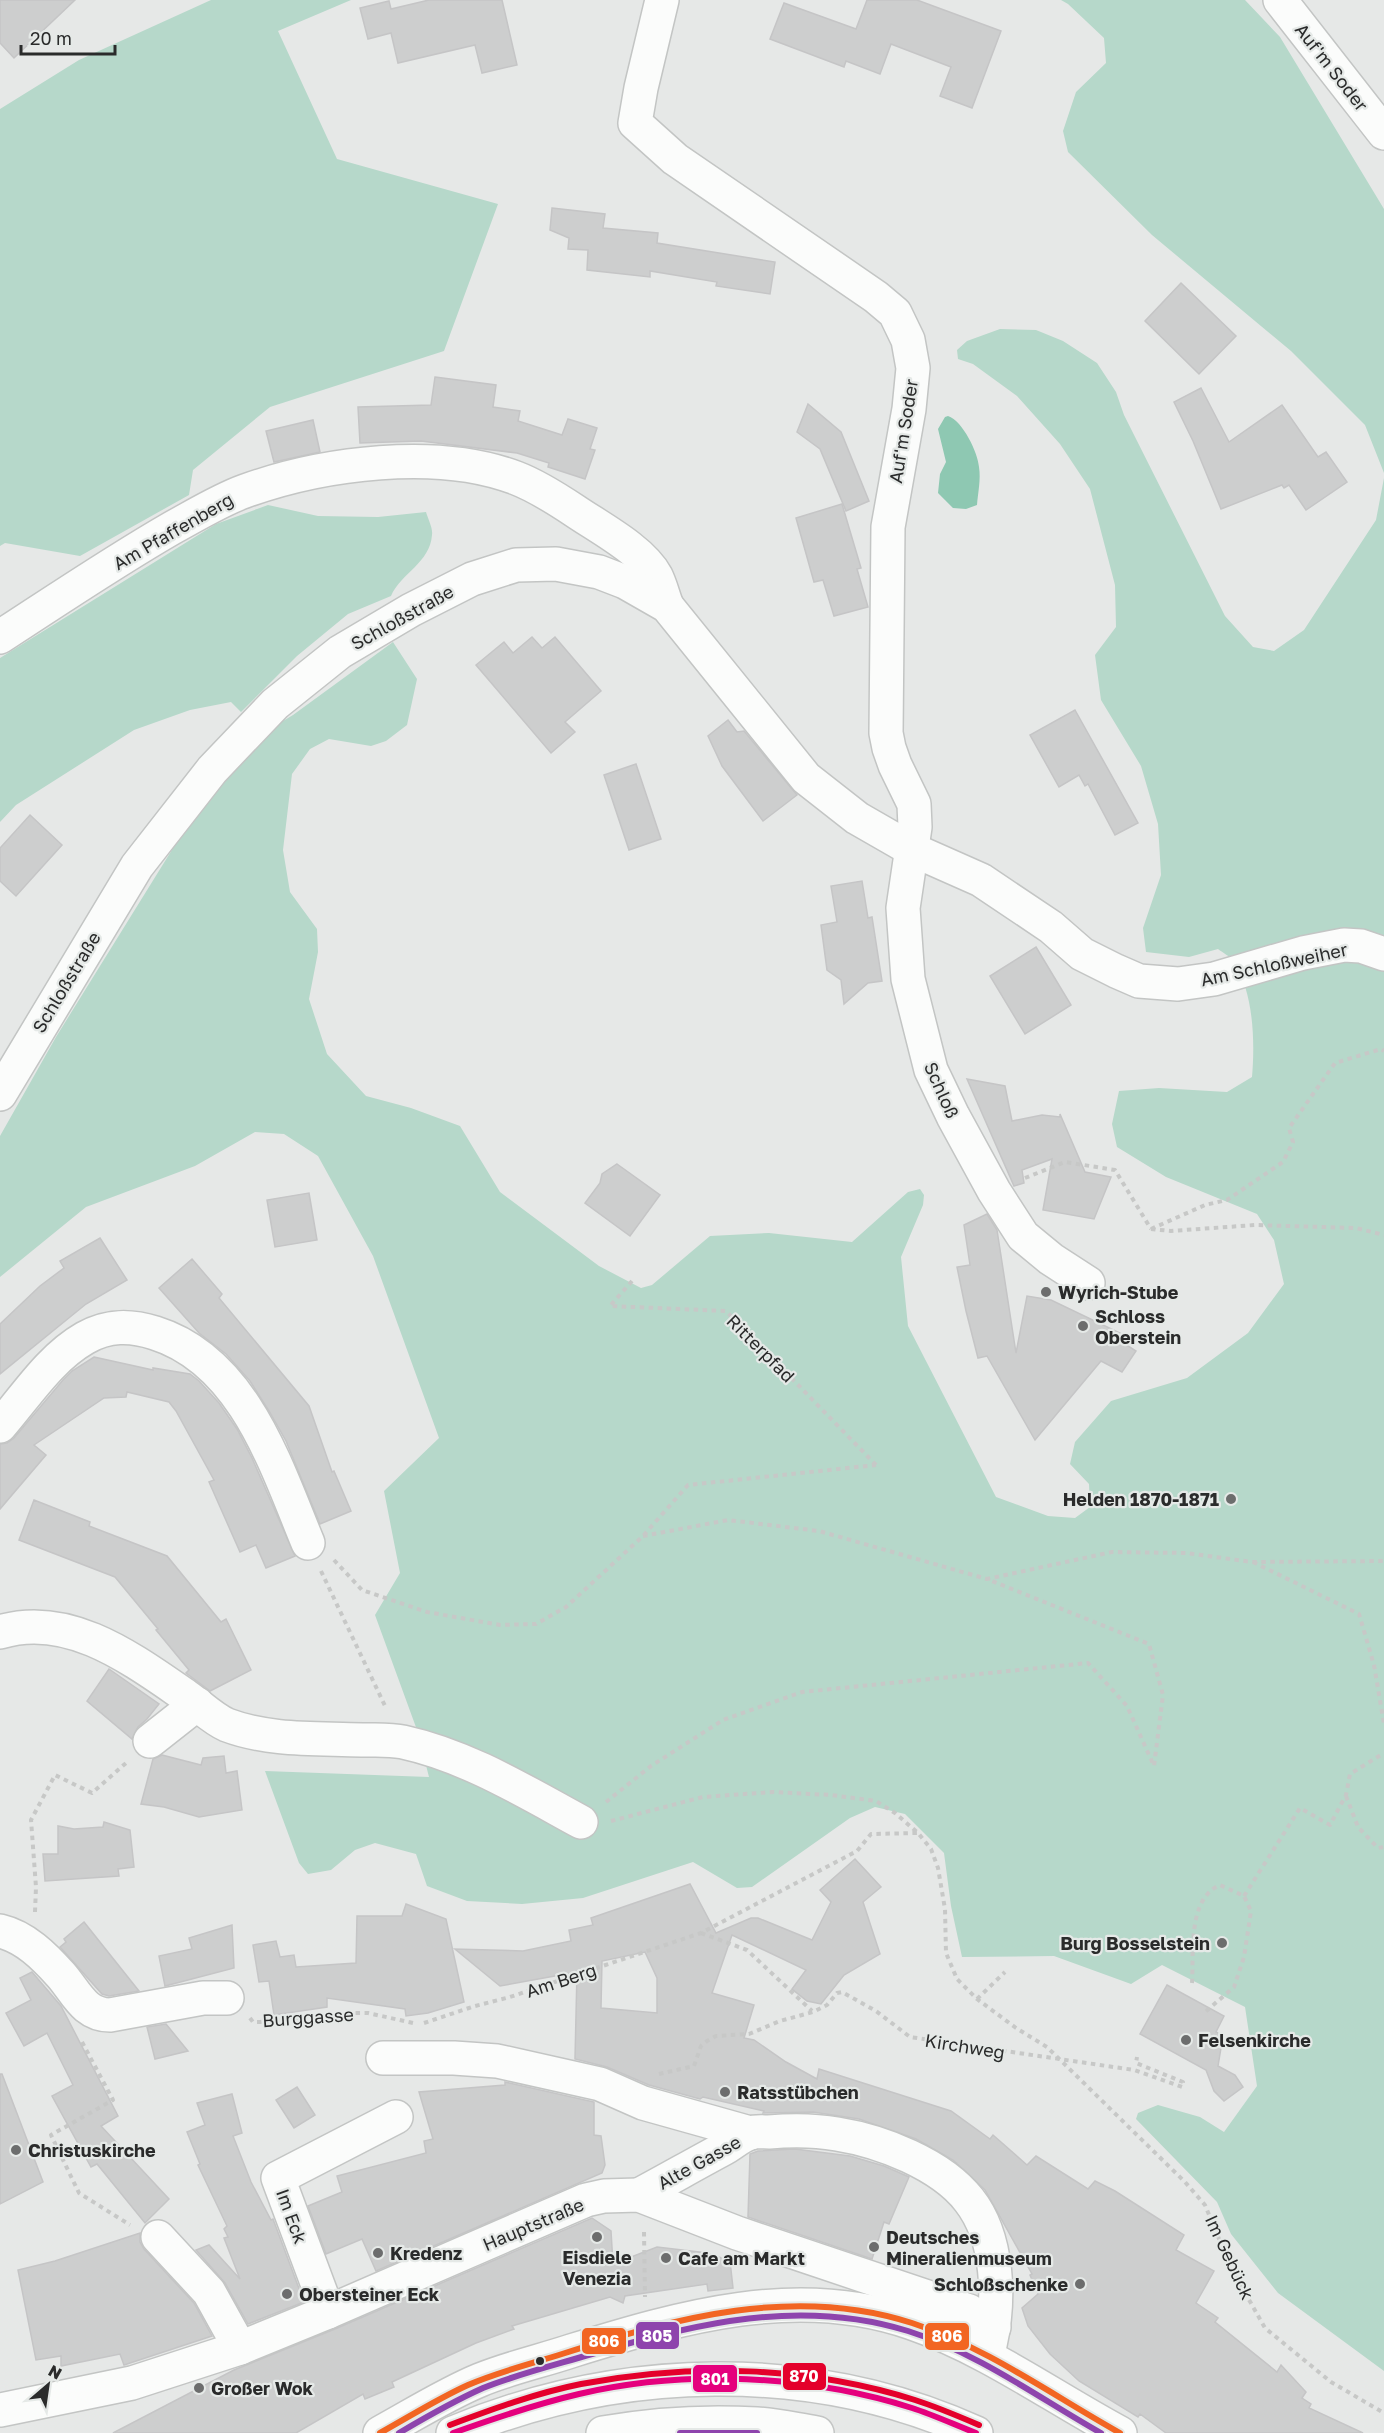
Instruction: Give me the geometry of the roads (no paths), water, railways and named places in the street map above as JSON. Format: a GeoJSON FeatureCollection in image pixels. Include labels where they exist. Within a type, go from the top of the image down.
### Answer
{"type":"FeatureCollection","features":[{"type":"Feature","properties":{"kind":"street","name":"Auf'm Soder"},"geometry":{"type":"LineString","coordinates":[[662,0],[635,123],[675,159],[876,297],[895,313],[908,340],[913,368],[909,409],[888,527],[886,733],[895,765],[914,804],[915,827],[911,849]]}},
{"type":"Feature","properties":{"kind":"street","name":"Auf'm Soder"},"geometry":{"type":"LineString","coordinates":[[1280,0],[1384,134]]}},
{"type":"Feature","properties":{"kind":"street","name":"Am Pfaffenberg"},"geometry":{"type":"LineString","coordinates":[[0,637],[143,545],[243,491],[287,478],[333,469],[388,463],[441,463],[482,468],[517,478],[555,498],[620,541],[644,561],[656,576],[667,606]]}},
{"type":"Feature","properties":{"kind":"street","name":"Schloßstraße"},"geometry":{"type":"LineString","coordinates":[[0,1094],[137,866],[171,819],[212,770],[275,704],[340,652],[411,610],[472,579],[516,565],[556,564],[599,572],[625,582],[667,606],[806,778],[857,818],[911,849]]}},
{"type":"Feature","properties":{"kind":"street","name":"Am Schloßweiher"},"geometry":{"type":"LineString","coordinates":[[911,849],[981,880],[1051,927],[1082,954],[1139,981],[1178,984],[1215,979],[1303,953],[1344,945],[1361,946],[1384,954]]}},
{"type":"Feature","properties":{"kind":"street","name":"Schloß"},"geometry":{"type":"LineString","coordinates":[[911,849],[903,908],[908,979],[931,1070],[952,1116],[994,1191],[1023,1236],[1052,1259],[1088,1282]]}},
{"type":"Feature","properties":{"kind":"street"},"geometry":{"type":"LineString","coordinates":[[0,1426],[59,1356],[86,1337],[114,1327],[138,1328],[171,1338],[197,1355],[221,1376],[236,1394],[266,1443],[308,1543]]}},
{"type":"Feature","properties":{"kind":"street"},"geometry":{"type":"LineString","coordinates":[[0,1632],[16,1627],[46,1627],[73,1631],[140,1665],[226,1724],[261,1734],[401,1741],[484,1770],[581,1822]]}},
{"type":"Feature","properties":{"kind":"street"},"geometry":{"type":"LineString","coordinates":[[150,1741],[197,1704]]}},
{"type":"Feature","properties":{"kind":"street"},"geometry":{"type":"LineString","coordinates":[[12,1936],[62,1976],[81,2002],[100,2015],[203,1998],[227,1998]]}},
{"type":"Feature","properties":{"kind":"street"},"geometry":{"type":"LineString","coordinates":[[382,2058],[454,2058],[497,2061],[600,2084],[643,2103],[750,2133]]}},
{"type":"Feature","properties":{"kind":"street","name":"Im Eck"},"geometry":{"type":"LineString","coordinates":[[328,2312],[278,2178],[396,2117]]}},
{"type":"Feature","properties":{"kind":"street","name":"Alte Gasse"},"geometry":{"type":"LineString","coordinates":[[639,2195],[750,2133],[802,2130],[853,2137],[905,2155],[957,2187],[970,2201],[983,2224],[991,2252],[995,2294],[991,2341]]}},
{"type":"Feature","properties":{"kind":"street","name":"Hauptstraße"},"geometry":{"type":"LineString","coordinates":[[0,2410],[132,2383],[240,2348],[586,2200],[604,2196],[639,2195],[736,2233],[969,2311],[991,2341],[1120,2433]]}},
{"type":"Feature","properties":{"kind":"street"},"geometry":{"type":"LineString","coordinates":[[158,2237],[209,2292],[240,2348]]}},
{"type":"Feature","properties":{"kind":"street"},"geometry":{"type":"LineString","coordinates":[[380,2433],[480,2380],[646,2328],[707,2313],[772,2305],[829,2306],[873,2313],[991,2341]]}},
{"type":"Feature","properties":{"kind":"street"},"geometry":{"type":"LineString","coordinates":[[453,2433],[524,2406],[569,2394],[664,2380],[713,2378],[846,2391],[930,2414],[976,2433]]}},
{"type":"Feature","properties":{"kind":"street"},"geometry":{"type":"LineString","coordinates":[[603,2433],[634,2427],[695,2423],[758,2424],[817,2433]]}},
{"type":"Feature","properties":{"kind":"place","name":"Wyrich-Stube"},"geometry":{"type":"Point","coordinates":[1046,1292]}},
{"type":"Feature","properties":{"kind":"place","name":"Schloss Oberstein"},"geometry":{"type":"Point","coordinates":[1083,1326]}},
{"type":"Feature","properties":{"kind":"place","name":"Helden 1870-1871"},"geometry":{"type":"Point","coordinates":[1231,1499]}},
{"type":"Feature","properties":{"kind":"place","name":"Burg Bosselstein"},"geometry":{"type":"Point","coordinates":[1222,1943]}},
{"type":"Feature","properties":{"kind":"place","name":"Felsenkirche"},"geometry":{"type":"Point","coordinates":[1186,2040]}},
{"type":"Feature","properties":{"kind":"place","name":"Ratsstübchen"},"geometry":{"type":"Point","coordinates":[725,2092]}},
{"type":"Feature","properties":{"kind":"place","name":"Christuskirche"},"geometry":{"type":"Point","coordinates":[16,2150]}},
{"type":"Feature","properties":{"kind":"place","name":"Eisdiele Venezia"},"geometry":{"type":"Point","coordinates":[597,2237]}},
{"type":"Feature","properties":{"kind":"place","name":"Deutsches Mineralienmuseum"},"geometry":{"type":"Point","coordinates":[874,2247]}},
{"type":"Feature","properties":{"kind":"place","name":"Kredenz"},"geometry":{"type":"Point","coordinates":[378,2253]}},
{"type":"Feature","properties":{"kind":"place","name":"Cafe am Markt"},"geometry":{"type":"Point","coordinates":[666,2258]}},
{"type":"Feature","properties":{"kind":"place","name":"Schloßschenke"},"geometry":{"type":"Point","coordinates":[1080,2284]}},
{"type":"Feature","properties":{"kind":"place","name":"Obersteiner Eck"},"geometry":{"type":"Point","coordinates":[287,2294]}},
{"type":"Feature","properties":{"kind":"place","name":"Großer Wok"},"geometry":{"type":"Point","coordinates":[199,2388]}}]}
